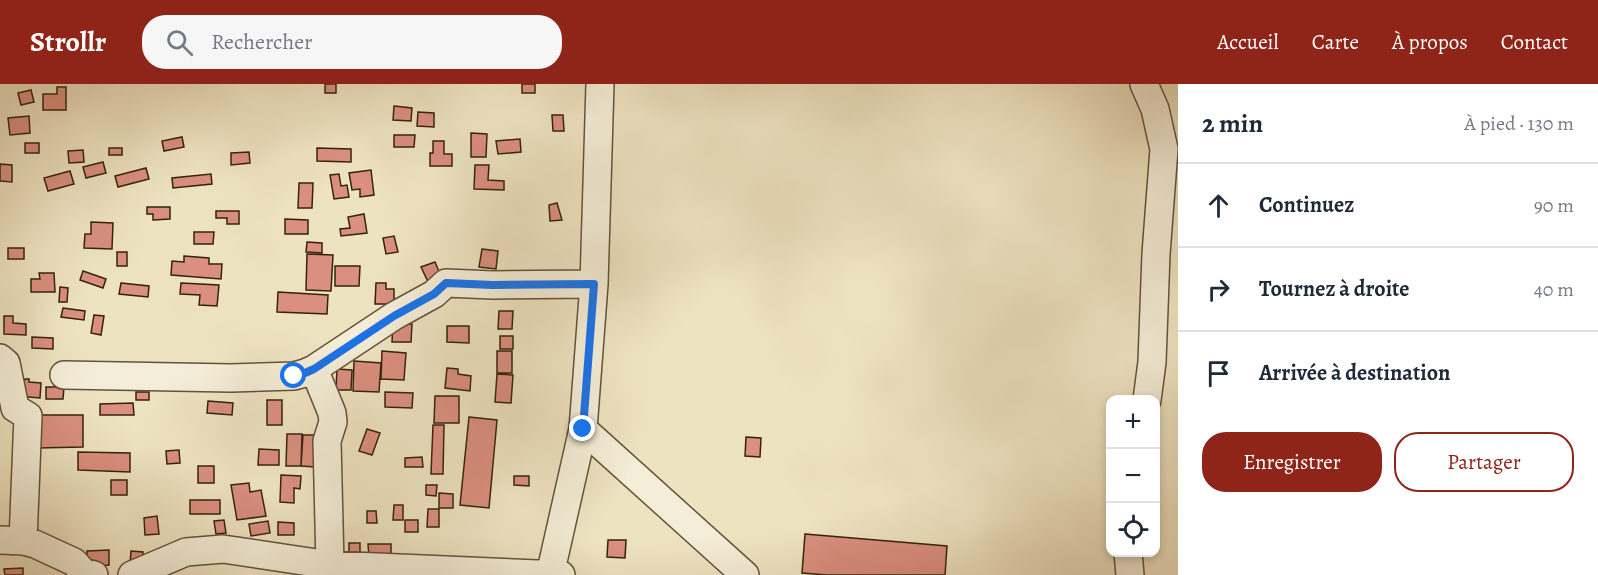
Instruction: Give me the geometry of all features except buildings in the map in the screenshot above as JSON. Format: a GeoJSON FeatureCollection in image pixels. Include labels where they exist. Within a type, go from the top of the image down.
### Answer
{"type":"FeatureCollection","features":[{"type":"Feature","properties":{"kind":"street"},"geometry":{"type":"LineString","coordinates":[[132,575],[186,552],[224,549],[269,566],[330,565],[400,572],[554,575],[583,429],[594,284],[600,84]]}},
{"type":"Feature","properties":{"kind":"street"},"geometry":{"type":"LineString","coordinates":[[1144,84],[1155,109],[1164,149],[1156,254],[1152,362],[1148,395]]}},
{"type":"Feature","properties":{"kind":"street"},"geometry":{"type":"LineString","coordinates":[[64,375],[231,378],[294,376],[314,369],[394,316],[434,294],[446,283],[594,284]]}},
{"type":"Feature","properties":{"kind":"street"},"geometry":{"type":"LineString","coordinates":[[0,358],[6,363],[15,408],[28,416],[11,541],[35,544],[75,562],[83,572],[94,575]]}},
{"type":"Feature","properties":{"kind":"street"},"geometry":{"type":"LineString","coordinates":[[314,369],[332,413],[333,422],[327,441],[330,565]]}},
{"type":"Feature","properties":{"kind":"street"},"geometry":{"type":"LineString","coordinates":[[583,429],[745,575]]}},
{"type":"Feature","properties":{"kind":"street"},"geometry":{"type":"LineString","coordinates":[[1128,557],[1130,575]]}},
{"type":"Feature","properties":{"kind":"route"},"geometry":{"type":"LineString","coordinates":[[294,376],[314,369],[394,316],[434,294],[446,283],[594,284],[583,429]]}}]}
